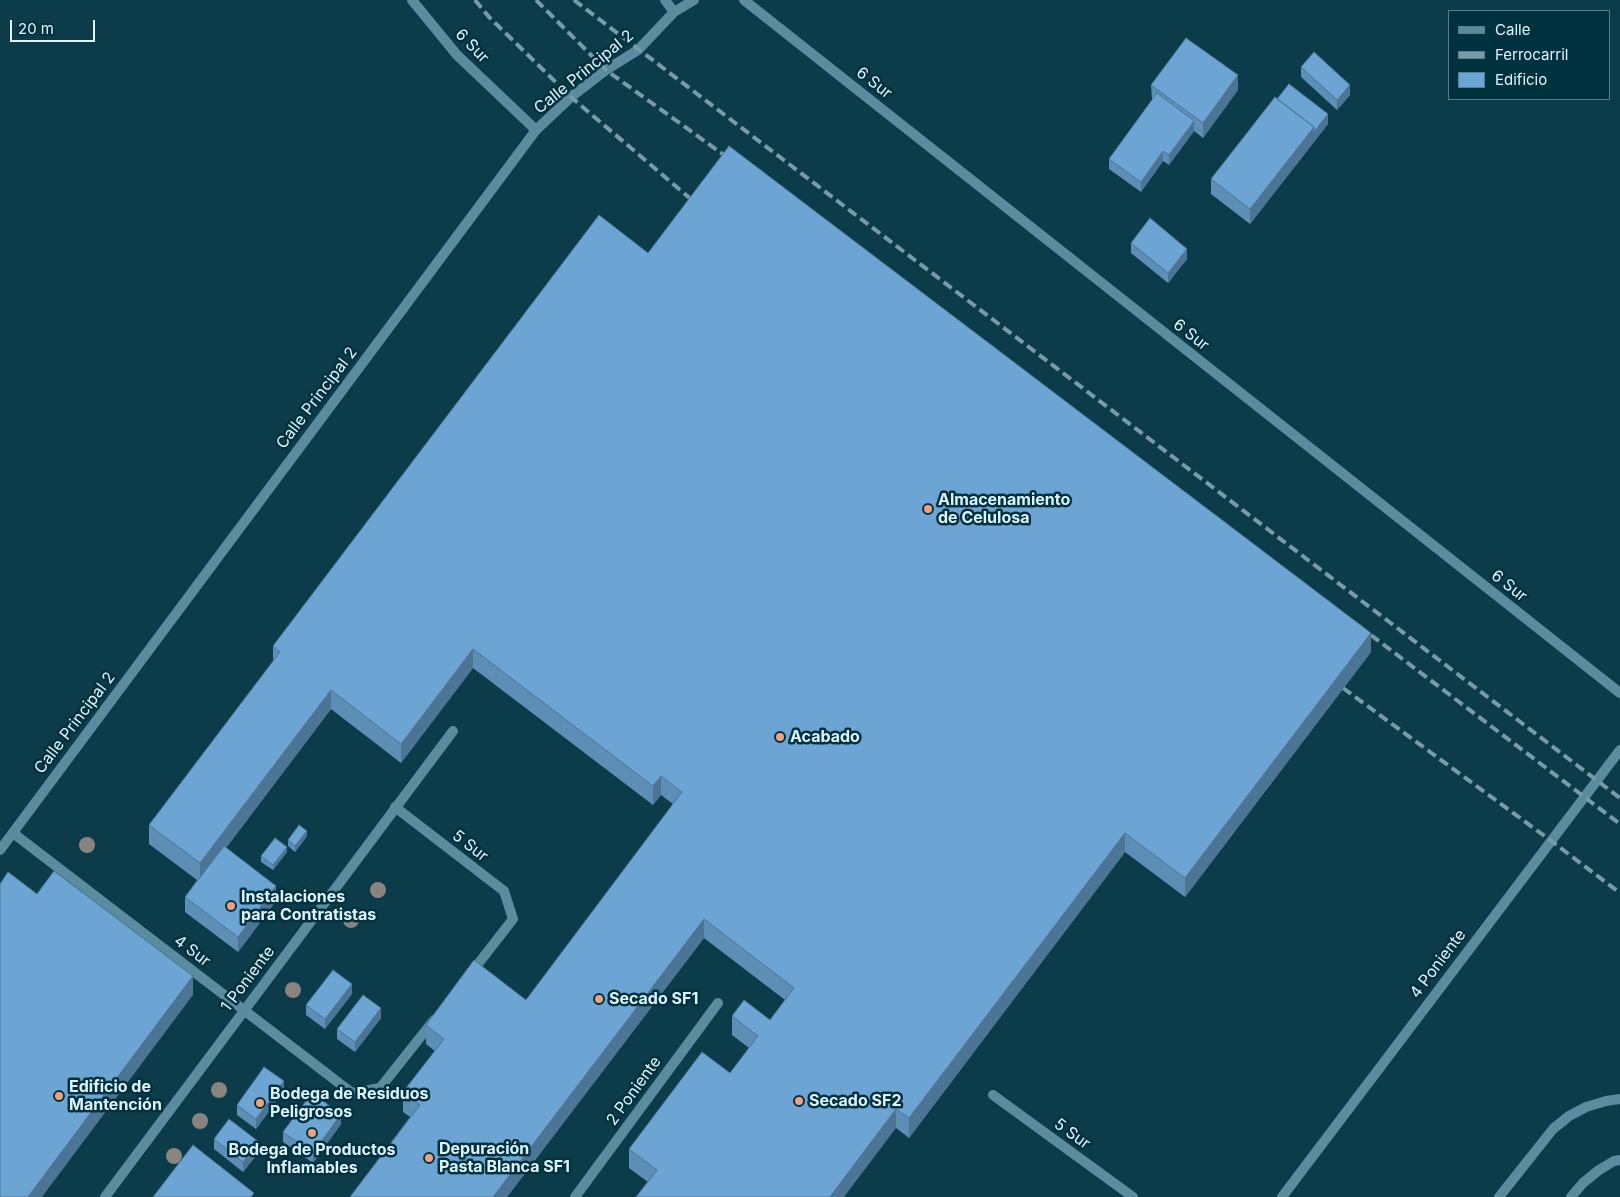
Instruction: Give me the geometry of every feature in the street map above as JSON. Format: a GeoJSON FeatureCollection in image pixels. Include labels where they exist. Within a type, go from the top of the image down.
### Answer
{"type":"FeatureCollection","features":[{"type":"Feature","properties":{"kind":"street","name":"6 Sur"},"geometry":{"type":"LineString","coordinates":[[412,0],[457,56],[536,130]]}},
{"type":"Feature","properties":{"kind":"street"},"geometry":{"type":"LineString","coordinates":[[665,0],[674,12]]}},
{"type":"Feature","properties":{"kind":"street","name":"Calle Principal 2"},"geometry":{"type":"LineString","coordinates":[[0,850],[536,130],[571,98],[606,70],[638,50],[674,12],[694,0]]}},
{"type":"Feature","properties":{"kind":"street","name":"6 Sur"},"geometry":{"type":"LineString","coordinates":[[744,0],[1620,693]]}},
{"type":"Feature","properties":{"kind":"street","name":"1 Poniente"},"geometry":{"type":"LineString","coordinates":[[105,1197],[453,731]]}},
{"type":"Feature","properties":{"kind":"street","name":"4 Poniente"},"geometry":{"type":"LineString","coordinates":[[1282,1197],[1620,750]]}},
{"type":"Feature","properties":{"kind":"street","name":"5 Sur"},"geometry":{"type":"LineString","coordinates":[[396,807],[504,891],[513,919],[465,981]]}},
{"type":"Feature","properties":{"kind":"street","name":"4 Sur"},"geometry":{"type":"LineString","coordinates":[[13,832],[352,1093],[380,1088],[441,1012]]}},
{"type":"Feature","properties":{"kind":"street","name":"2 Poniente"},"geometry":{"type":"LineString","coordinates":[[575,1197],[718,1003]]}},
{"type":"Feature","properties":{"kind":"street","name":"5 Sur"},"geometry":{"type":"LineString","coordinates":[[993,1094],[1133,1197]]}},
{"type":"Feature","properties":{"kind":"street"},"geometry":{"type":"LineString","coordinates":[[1500,1197],[1553,1129],[1569,1116],[1586,1107],[1620,1099]]}},
{"type":"Feature","properties":{"kind":"street"},"geometry":{"type":"LineString","coordinates":[[1572,1197],[1583,1183],[1599,1170],[1614,1161],[1620,1160]]}},
{"type":"Feature","properties":{"kind":"building"},"geometry":{"type":"Polygon","coordinates":[[[1186,38],[1238,75],[1203,123],[1151,85],[1186,38]]]}},
{"type":"Feature","properties":{"kind":"building"},"geometry":{"type":"Polygon","coordinates":[[[1314,52],[1350,85],[1337,100],[1301,67],[1314,52]]]}},
{"type":"Feature","properties":{"kind":"building"},"geometry":{"type":"Polygon","coordinates":[[[1289,84],[1328,114],[1314,132],[1314,127],[1277,99],[1289,84]]]}},
{"type":"Feature","properties":{"kind":"building"},"geometry":{"type":"Polygon","coordinates":[[[1157,93],[1194,121],[1169,155],[1163,151],[1141,182],[1109,159],[1157,93]]]}},
{"type":"Feature","properties":{"kind":"building"},"geometry":{"type":"Polygon","coordinates":[[[1275,97],[1314,127],[1250,209],[1211,179],[1275,97]]]}},
{"type":"Feature","properties":{"kind":"building"},"geometry":{"type":"Polygon","coordinates":[[[729,146],[1371,633],[1185,878],[1125,833],[909,1118],[896,1109],[830,1197],[636,1197],[657,1170],[629,1149],[702,1052],[730,1073],[758,1036],[732,1016],[744,1000],[770,1020],[794,988],[704,919],[493,1197],[350,1197],[420,1105],[403,1092],[444,1039],[426,1025],[474,960],[526,1000],[682,792],[661,776],[653,786],[473,649],[401,744],[331,690],[200,863],[149,825],[280,652],[273,646],[599,215],[648,253],[729,146]]]}},
{"type":"Feature","properties":{"kind":"building"},"geometry":{"type":"Polygon","coordinates":[[[1150,218],[1187,249],[1168,273],[1131,243],[1150,218]]]}},
{"type":"Feature","properties":{"kind":"building"},"geometry":{"type":"Polygon","coordinates":[[[299,825],[307,831],[295,846],[288,840],[299,825]]]}},
{"type":"Feature","properties":{"kind":"building"},"geometry":{"type":"Polygon","coordinates":[[[275,838],[287,847],[273,865],[261,856],[275,838]]]}},
{"type":"Feature","properties":{"kind":"building","name":"Instalaciones para Contratistas"},"geometry":{"type":"Polygon","coordinates":[[[224,846],[276,886],[238,937],[185,897],[224,846]]]}},
{"type":"Feature","properties":{"kind":"building","name":"Edificio de Mantención"},"geometry":{"type":"Polygon","coordinates":[[[54,871],[193,976],[28,1197],[0,1197],[0,884],[8,872],[37,894],[54,871]]]}},
{"type":"Feature","properties":{"kind":"building"},"geometry":{"type":"Polygon","coordinates":[[[333,970],[352,984],[325,1019],[306,1005],[333,970]]]}},
{"type":"Feature","properties":{"kind":"building"},"geometry":{"type":"Polygon","coordinates":[[[363,995],[381,1008],[355,1042],[337,1029],[363,995]]]}},
{"type":"Feature","properties":{"kind":"building","name":"Bodega de Residuos Peligrosos"},"geometry":{"type":"Polygon","coordinates":[[[264,1067],[284,1081],[256,1119],[237,1105],[264,1067]]]}},
{"type":"Feature","properties":{"kind":"building","name":"Bodega de Productos Inflamables"},"geometry":{"type":"Polygon","coordinates":[[[312,1093],[341,1114],[313,1153],[283,1132],[312,1093]]]}},
{"type":"Feature","properties":{"kind":"building"},"geometry":{"type":"Polygon","coordinates":[[[229,1119],[259,1142],[243,1162],[214,1139],[229,1119]]]}},
{"type":"Feature","properties":{"kind":"building"},"geometry":{"type":"Polygon","coordinates":[[[193,1145],[254,1193],[251,1197],[153,1197],[193,1145]]]}},
{"type":"Feature","properties":{"kind":"railway"},"geometry":{"type":"LineString","coordinates":[[475,0],[489,17],[571,97],[699,206]]}},
{"type":"Feature","properties":{"kind":"railway"},"geometry":{"type":"LineString","coordinates":[[536,0],[606,70],[735,163]]}},
{"type":"Feature","properties":{"kind":"railway"},"geometry":{"type":"LineString","coordinates":[[574,0],[1620,798]]}},
{"type":"Feature","properties":{"kind":"railway"},"geometry":{"type":"LineString","coordinates":[[1359,626],[1620,824]]}},
{"type":"Feature","properties":{"kind":"railway"},"geometry":{"type":"LineString","coordinates":[[1343,688],[1620,893]]}},
{"type":"Feature","properties":{"kind":"place","name":"Almacenamiento de Celulosa"},"geometry":{"type":"Point","coordinates":[928,509]}},
{"type":"Feature","properties":{"kind":"place","name":"Acabado"},"geometry":{"type":"Point","coordinates":[780,737]}},
{"type":"Feature","properties":{"kind":"place","name":"Instalaciones para Contratistas"},"geometry":{"type":"Point","coordinates":[231,906]}},
{"type":"Feature","properties":{"kind":"place","name":"Secado SF1"},"geometry":{"type":"Point","coordinates":[599,999]}},
{"type":"Feature","properties":{"kind":"place","name":"Edificio de Mantención"},"geometry":{"type":"Point","coordinates":[59,1096]}},
{"type":"Feature","properties":{"kind":"place","name":"Secado SF2"},"geometry":{"type":"Point","coordinates":[799,1101]}},
{"type":"Feature","properties":{"kind":"place","name":"Bodega de Residuos Peligrosos"},"geometry":{"type":"Point","coordinates":[260,1103]}},
{"type":"Feature","properties":{"kind":"place","name":"Bodega de Productos Inflamables"},"geometry":{"type":"Point","coordinates":[312,1133]}},
{"type":"Feature","properties":{"kind":"place","name":"Depuración Pasta Blanca SF1"},"geometry":{"type":"Point","coordinates":[429,1158]}}]}
